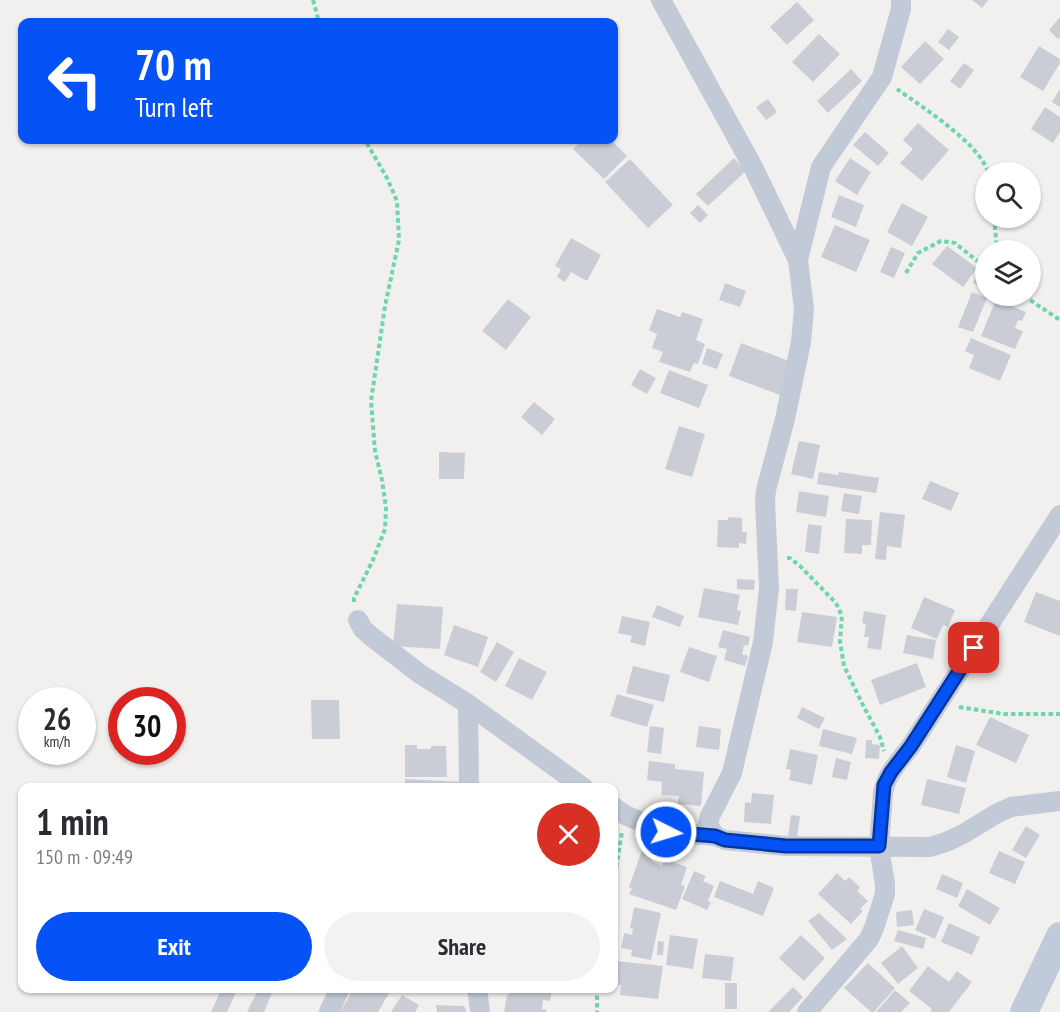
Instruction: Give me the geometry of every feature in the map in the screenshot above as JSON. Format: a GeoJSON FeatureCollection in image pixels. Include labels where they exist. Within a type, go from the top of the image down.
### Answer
{"type":"FeatureCollection","features":[{"type":"Feature","properties":{"kind":"main road"},"geometry":{"type":"LineString","coordinates":[[1024,1012],[1060,936]]}},
{"type":"Feature","properties":{"kind":"street"},"geometry":{"type":"LineString","coordinates":[[661,0],[753,168],[798,260],[804,309],[801,342],[785,419],[766,490],[769,588],[763,642],[732,774],[708,824],[715,836]]}},
{"type":"Feature","properties":{"kind":"street"},"geometry":{"type":"LineString","coordinates":[[798,260],[821,167],[882,77],[901,9],[901,0]]}},
{"type":"Feature","properties":{"kind":"street"},"geometry":{"type":"LineString","coordinates":[[807,1012],[869,939],[874,928],[885,894],[879,846],[884,785],[1060,515]]}},
{"type":"Feature","properties":{"kind":"street"},"geometry":{"type":"LineString","coordinates":[[358,620],[363,629],[372,637],[420,674],[468,704],[577,783]]}},
{"type":"Feature","properties":{"kind":"street"},"geometry":{"type":"LineString","coordinates":[[468,704],[469,783]]}},
{"type":"Feature","properties":{"kind":"street"},"geometry":{"type":"LineString","coordinates":[[619,811],[666,832],[715,836],[725,840],[786,846],[930,847],[963,834],[1011,807],[1060,801]]}},
{"type":"Feature","properties":{"kind":"street"},"geometry":{"type":"LineString","coordinates":[[329,1012],[338,993]]}},
{"type":"Feature","properties":{"kind":"street"},"geometry":{"type":"LineString","coordinates":[[478,993],[480,1012]]}},
{"type":"Feature","properties":{"kind":"path"},"geometry":{"type":"LineString","coordinates":[[313,0],[318,18]]}},
{"type":"Feature","properties":{"kind":"path"},"geometry":{"type":"LineString","coordinates":[[882,77],[956,133],[982,162]]}},
{"type":"Feature","properties":{"kind":"path"},"geometry":{"type":"LineString","coordinates":[[358,620],[354,608],[354,597],[374,560],[385,529],[386,508],[375,451],[371,401],[385,306],[399,240],[397,201],[367,144]]}},
{"type":"Feature","properties":{"kind":"path"},"geometry":{"type":"LineString","coordinates":[[906,273],[918,253],[941,241],[955,243],[975,259]]}},
{"type":"Feature","properties":{"kind":"path"},"geometry":{"type":"LineString","coordinates":[[1039,306],[1060,320]]}},
{"type":"Feature","properties":{"kind":"path"},"geometry":{"type":"LineString","coordinates":[[768,555],[790,558],[801,566],[836,603],[842,616],[840,641],[844,666],[880,737],[891,772]]}},
{"type":"Feature","properties":{"kind":"path"},"geometry":{"type":"LineString","coordinates":[[938,704],[1004,714],[1060,714]]}},
{"type":"Feature","properties":{"kind":"path"},"geometry":{"type":"LineString","coordinates":[[597,993],[597,1012]]}},
{"type":"Feature","properties":{"kind":"building"},"geometry":{"type":"Polygon","coordinates":[[[972,0],[988,0],[982,8],[972,0]]]}},
{"type":"Feature","properties":{"kind":"building"},"geometry":{"type":"Polygon","coordinates":[[[797,2],[814,20],[787,45],[770,27],[797,2]]]}},
{"type":"Feature","properties":{"kind":"building"},"geometry":{"type":"Polygon","coordinates":[[[1060,17],[1060,37],[1058,39],[1049,30],[1060,17]]]}},
{"type":"Feature","properties":{"kind":"building"},"geometry":{"type":"Polygon","coordinates":[[[948,29],[959,37],[949,50],[938,42],[948,29]]]}},
{"type":"Feature","properties":{"kind":"building"},"geometry":{"type":"Polygon","coordinates":[[[819,34],[840,54],[813,82],[792,62],[819,34]]]}},
{"type":"Feature","properties":{"kind":"building"},"geometry":{"type":"Polygon","coordinates":[[[925,41],[944,59],[920,84],[901,67],[925,41]]]}},
{"type":"Feature","properties":{"kind":"building"},"geometry":{"type":"Polygon","coordinates":[[[1039,46],[1060,59],[1060,63],[1043,91],[1020,77],[1039,46]]]}},
{"type":"Feature","properties":{"kind":"building"},"geometry":{"type":"Polygon","coordinates":[[[964,63],[974,70],[960,89],[950,81],[964,63]]]}},
{"type":"Feature","properties":{"kind":"building"},"geometry":{"type":"Polygon","coordinates":[[[851,69],[862,81],[828,113],[817,101],[851,69]]]}},
{"type":"Feature","properties":{"kind":"building"},"geometry":{"type":"Polygon","coordinates":[[[1060,89],[1060,107],[1052,102],[1060,89]]]}},
{"type":"Feature","properties":{"kind":"building"},"geometry":{"type":"Polygon","coordinates":[[[768,99],[777,112],[766,120],[756,107],[768,99]]]}},
{"type":"Feature","properties":{"kind":"building"},"geometry":{"type":"Polygon","coordinates":[[[1045,107],[1060,117],[1060,132],[1053,143],[1031,129],[1045,107]]]}},
{"type":"Feature","properties":{"kind":"building"},"geometry":{"type":"Polygon","coordinates":[[[918,123],[949,150],[922,181],[900,163],[913,149],[903,140],[918,123]]]}},
{"type":"Feature","properties":{"kind":"building"},"geometry":{"type":"Polygon","coordinates":[[[865,132],[889,153],[878,166],[853,145],[865,132]]]}},
{"type":"Feature","properties":{"kind":"building"},"geometry":{"type":"Polygon","coordinates":[[[578,144],[615,144],[627,156],[604,179],[573,149],[578,144]]]}},
{"type":"Feature","properties":{"kind":"building"},"geometry":{"type":"Polygon","coordinates":[[[734,158],[746,171],[708,206],[696,194],[734,158]]]}},
{"type":"Feature","properties":{"kind":"building"},"geometry":{"type":"Polygon","coordinates":[[[850,158],[871,172],[857,195],[835,181],[850,158]]]}},
{"type":"Feature","properties":{"kind":"building"},"geometry":{"type":"Polygon","coordinates":[[[630,159],[673,205],[648,228],[605,182],[630,159]]]}},
{"type":"Feature","properties":{"kind":"building"},"geometry":{"type":"Polygon","coordinates":[[[839,195],[864,205],[856,227],[831,217],[839,195]]]}},
{"type":"Feature","properties":{"kind":"building"},"geometry":{"type":"Polygon","coordinates":[[[902,203],[928,217],[912,246],[887,232],[902,203]]]}},
{"type":"Feature","properties":{"kind":"building"},"geometry":{"type":"Polygon","coordinates":[[[698,205],[708,215],[700,223],[690,213],[698,205]]]}},
{"type":"Feature","properties":{"kind":"building"},"geometry":{"type":"Polygon","coordinates":[[[835,225],[870,240],[856,272],[821,257],[835,225]]]}},
{"type":"Feature","properties":{"kind":"building"},"geometry":{"type":"Polygon","coordinates":[[[571,238],[601,255],[587,281],[571,272],[565,282],[557,277],[561,269],[555,266],[571,238]]]}},
{"type":"Feature","properties":{"kind":"building"},"geometry":{"type":"Polygon","coordinates":[[[947,246],[975,267],[975,271],[963,287],[932,264],[947,246]]]}},
{"type":"Feature","properties":{"kind":"building"},"geometry":{"type":"Polygon","coordinates":[[[891,247],[905,253],[894,278],[880,272],[891,247]]]}},
{"type":"Feature","properties":{"kind":"building"},"geometry":{"type":"Polygon","coordinates":[[[725,283],[746,291],[740,307],[719,300],[725,283]]]}},
{"type":"Feature","properties":{"kind":"building"},"geometry":{"type":"Polygon","coordinates":[[[972,292],[975,293],[975,306],[984,306],[973,332],[958,327],[972,292]]]}},
{"type":"Feature","properties":{"kind":"building"},"geometry":{"type":"Polygon","coordinates":[[[508,299],[531,317],[506,350],[482,331],[508,299]]]}},
{"type":"Feature","properties":{"kind":"building"},"geometry":{"type":"Polygon","coordinates":[[[993,306],[1012,306],[1026,312],[1022,321],[1018,320],[1015,328],[1023,331],[1015,349],[981,336],[993,306]]]}},
{"type":"Feature","properties":{"kind":"building"},"geometry":{"type":"Polygon","coordinates":[[[657,309],[680,317],[682,312],[703,319],[696,340],[705,344],[698,364],[694,363],[690,372],[659,362],[663,352],[652,348],[657,334],[649,330],[657,309]]]}},
{"type":"Feature","properties":{"kind":"building"},"geometry":{"type":"Polygon","coordinates":[[[971,338],[1011,355],[1000,381],[969,368],[974,355],[965,351],[971,338]]]}},
{"type":"Feature","properties":{"kind":"building"},"geometry":{"type":"Polygon","coordinates":[[[741,343],[792,362],[780,395],[729,376],[741,343]]]}},
{"type":"Feature","properties":{"kind":"building"},"geometry":{"type":"Polygon","coordinates":[[[707,348],[723,354],[717,369],[702,364],[707,348]]]}},
{"type":"Feature","properties":{"kind":"building"},"geometry":{"type":"Polygon","coordinates":[[[640,369],[656,378],[647,394],[631,385],[640,369]]]}},
{"type":"Feature","properties":{"kind":"building"},"geometry":{"type":"Polygon","coordinates":[[[669,370],[708,385],[699,408],[660,393],[669,370]]]}},
{"type":"Feature","properties":{"kind":"building"},"geometry":{"type":"Polygon","coordinates":[[[534,402],[555,419],[542,435],[521,417],[534,402]]]}},
{"type":"Feature","properties":{"kind":"building"},"geometry":{"type":"Polygon","coordinates":[[[679,426],[705,434],[692,477],[665,469],[679,426]]]}},
{"type":"Feature","properties":{"kind":"building"},"geometry":{"type":"Polygon","coordinates":[[[799,441],[820,445],[813,479],[791,474],[799,441]]]}},
{"type":"Feature","properties":{"kind":"building"},"geometry":{"type":"Polygon","coordinates":[[[439,452],[465,453],[464,479],[439,479],[439,452]]]}},
{"type":"Feature","properties":{"kind":"building"},"geometry":{"type":"Polygon","coordinates":[[[819,472],[838,475],[839,472],[879,478],[876,493],[817,484],[819,472]]]}},
{"type":"Feature","properties":{"kind":"building"},"geometry":{"type":"Polygon","coordinates":[[[930,481],[959,493],[951,511],[922,499],[930,481]]]}},
{"type":"Feature","properties":{"kind":"building"},"geometry":{"type":"Polygon","coordinates":[[[799,491],[829,496],[826,517],[796,512],[799,491]]]}},
{"type":"Feature","properties":{"kind":"building"},"geometry":{"type":"Polygon","coordinates":[[[844,493],[862,496],[859,514],[841,511],[844,493]]]}},
{"type":"Feature","properties":{"kind":"building"},"geometry":{"type":"Polygon","coordinates":[[[880,512],[905,515],[901,548],[887,546],[886,560],[875,559],[880,512]]]}},
{"type":"Feature","properties":{"kind":"building"},"geometry":{"type":"Polygon","coordinates":[[[728,517],[742,518],[742,532],[747,532],[746,544],[739,543],[739,548],[717,547],[718,520],[728,520],[728,517]]]}},
{"type":"Feature","properties":{"kind":"building"},"geometry":{"type":"Polygon","coordinates":[[[846,519],[872,520],[871,545],[862,545],[862,554],[844,553],[846,519]]]}},
{"type":"Feature","properties":{"kind":"building"},"geometry":{"type":"Polygon","coordinates":[[[808,524],[822,526],[819,554],[805,552],[808,524]]]}},
{"type":"Feature","properties":{"kind":"building"},"geometry":{"type":"Polygon","coordinates":[[[737,579],[755,580],[754,590],[737,589],[737,579]]]}},
{"type":"Feature","properties":{"kind":"building"},"geometry":{"type":"Polygon","coordinates":[[[704,588],[740,595],[737,610],[741,611],[738,625],[698,617],[704,588]]]}},
{"type":"Feature","properties":{"kind":"building"},"geometry":{"type":"Polygon","coordinates":[[[786,589],[798,589],[796,611],[785,610],[786,589]]]}},
{"type":"Feature","properties":{"kind":"building"},"geometry":{"type":"Polygon","coordinates":[[[1036,592],[1060,601],[1060,636],[1024,622],[1036,592]]]}},
{"type":"Feature","properties":{"kind":"building"},"geometry":{"type":"Polygon","coordinates":[[[924,597],[955,610],[948,627],[943,625],[937,639],[911,628],[924,597]]]}},
{"type":"Feature","properties":{"kind":"building"},"geometry":{"type":"Polygon","coordinates":[[[397,604],[443,607],[440,649],[393,646],[397,604]]]}},
{"type":"Feature","properties":{"kind":"building"},"geometry":{"type":"Polygon","coordinates":[[[657,605],[684,616],[680,627],[652,617],[657,605]]]}},
{"type":"Feature","properties":{"kind":"building"},"geometry":{"type":"Polygon","coordinates":[[[864,611],[886,615],[881,650],[867,648],[869,637],[864,637],[866,624],[862,623],[864,611]]]}},
{"type":"Feature","properties":{"kind":"building"},"geometry":{"type":"Polygon","coordinates":[[[802,612],[837,617],[832,647],[797,642],[802,612]]]}},
{"type":"Feature","properties":{"kind":"building"},"geometry":{"type":"Polygon","coordinates":[[[622,616],[650,622],[645,646],[630,642],[632,636],[618,633],[622,616]]]}},
{"type":"Feature","properties":{"kind":"building"},"geometry":{"type":"Polygon","coordinates":[[[454,625],[488,637],[478,667],[444,655],[454,625]]]}},
{"type":"Feature","properties":{"kind":"building"},"geometry":{"type":"Polygon","coordinates":[[[723,630],[750,637],[748,646],[744,645],[742,654],[748,656],[745,666],[724,660],[727,649],[718,647],[723,630]]]}},
{"type":"Feature","properties":{"kind":"building"},"geometry":{"type":"Polygon","coordinates":[[[907,635],[936,640],[933,659],[903,653],[907,635]]]}},
{"type":"Feature","properties":{"kind":"building"},"geometry":{"type":"Polygon","coordinates":[[[497,642],[514,652],[496,682],[480,672],[497,642]]]}},
{"type":"Feature","properties":{"kind":"building"},"geometry":{"type":"Polygon","coordinates":[[[689,647],[717,656],[709,682],[680,672],[689,647]]]}},
{"type":"Feature","properties":{"kind":"building"},"geometry":{"type":"Polygon","coordinates":[[[519,658],[547,672],[532,700],[505,686],[519,658]]]}},
{"type":"Feature","properties":{"kind":"building"},"geometry":{"type":"Polygon","coordinates":[[[917,663],[926,687],[880,705],[871,680],[917,663]]]}},
{"type":"Feature","properties":{"kind":"building"},"geometry":{"type":"Polygon","coordinates":[[[633,666],[670,675],[664,702],[626,693],[633,666]]]}},
{"type":"Feature","properties":{"kind":"building"},"geometry":{"type":"Polygon","coordinates":[[[617,694],[654,705],[647,727],[610,716],[617,694]]]}},
{"type":"Feature","properties":{"kind":"building"},"geometry":{"type":"Polygon","coordinates":[[[311,700],[339,700],[340,739],[312,739],[311,700]]]}},
{"type":"Feature","properties":{"kind":"building"},"geometry":{"type":"Polygon","coordinates":[[[802,707],[825,718],[819,729],[797,718],[802,707]]]}},
{"type":"Feature","properties":{"kind":"building"},"geometry":{"type":"Polygon","coordinates":[[[990,717],[1029,735],[1016,763],[976,745],[990,717]]]}},
{"type":"Feature","properties":{"kind":"building"},"geometry":{"type":"Polygon","coordinates":[[[650,726],[664,728],[661,754],[647,752],[650,726]]]}},
{"type":"Feature","properties":{"kind":"building"},"geometry":{"type":"Polygon","coordinates":[[[699,726],[721,729],[719,750],[696,747],[699,726]]]}},
{"type":"Feature","properties":{"kind":"building"},"geometry":{"type":"Polygon","coordinates":[[[823,729],[857,738],[852,754],[819,746],[823,729]]]}},
{"type":"Feature","properties":{"kind":"building"},"geometry":{"type":"Polygon","coordinates":[[[866,740],[872,740],[872,744],[880,745],[879,759],[865,758],[866,740]]]}},
{"type":"Feature","properties":{"kind":"building"},"geometry":{"type":"Polygon","coordinates":[[[405,745],[417,745],[417,749],[446,746],[447,777],[405,777],[405,745]]]}},
{"type":"Feature","properties":{"kind":"building"},"geometry":{"type":"Polygon","coordinates":[[[956,745],[975,751],[966,783],[947,777],[956,745]]]}},
{"type":"Feature","properties":{"kind":"building"},"geometry":{"type":"Polygon","coordinates":[[[790,749],[818,755],[812,785],[789,780],[791,770],[786,769],[790,749]]]}},
{"type":"Feature","properties":{"kind":"building"},"geometry":{"type":"Polygon","coordinates":[[[836,758],[851,762],[847,780],[832,777],[836,758]]]}},
{"type":"Feature","properties":{"kind":"building"},"geometry":{"type":"Polygon","coordinates":[[[649,761],[675,764],[675,769],[704,772],[701,806],[678,804],[679,796],[661,795],[662,782],[647,780],[649,761]]]}},
{"type":"Feature","properties":{"kind":"building"},"geometry":{"type":"Polygon","coordinates":[[[405,779],[465,782],[465,783],[405,783],[405,779]]]}},
{"type":"Feature","properties":{"kind":"building"},"geometry":{"type":"Polygon","coordinates":[[[927,779],[966,788],[959,814],[921,805],[927,779]]]}},
{"type":"Feature","properties":{"kind":"building"},"geometry":{"type":"Polygon","coordinates":[[[752,793],[774,795],[771,824],[744,822],[745,802],[751,803],[752,793]]]}},
{"type":"Feature","properties":{"kind":"building"},"geometry":{"type":"Polygon","coordinates":[[[791,815],[800,816],[796,844],[787,843],[791,815]]]}},
{"type":"Feature","properties":{"kind":"building"},"geometry":{"type":"Polygon","coordinates":[[[1026,826],[1040,835],[1026,858],[1012,850],[1026,826]]]}},
{"type":"Feature","properties":{"kind":"building"},"geometry":{"type":"Polygon","coordinates":[[[643,847],[654,851],[651,861],[662,866],[664,859],[687,867],[681,885],[685,886],[676,910],[629,894],[632,889],[629,887],[643,847]]]}},
{"type":"Feature","properties":{"kind":"building"},"geometry":{"type":"Polygon","coordinates":[[[999,851],[1025,862],[1015,884],[989,873],[999,851]]]}},
{"type":"Feature","properties":{"kind":"building"},"geometry":{"type":"Polygon","coordinates":[[[694,871],[706,876],[703,881],[714,886],[707,910],[682,899],[694,871]]]}},
{"type":"Feature","properties":{"kind":"building"},"geometry":{"type":"Polygon","coordinates":[[[837,873],[845,881],[849,877],[860,887],[857,891],[868,901],[860,909],[863,911],[851,924],[818,894],[837,873]]]}},
{"type":"Feature","properties":{"kind":"building"},"geometry":{"type":"Polygon","coordinates":[[[942,874],[963,883],[957,898],[936,889],[942,874]]]}},
{"type":"Feature","properties":{"kind":"building"},"geometry":{"type":"Polygon","coordinates":[[[720,881],[753,894],[758,881],[774,888],[763,916],[714,897],[720,881]]]}},
{"type":"Feature","properties":{"kind":"building"},"geometry":{"type":"Polygon","coordinates":[[[967,889],[1000,908],[990,925],[958,906],[967,889]]]}},
{"type":"Feature","properties":{"kind":"building"},"geometry":{"type":"Polygon","coordinates":[[[634,907],[661,913],[651,960],[631,956],[632,950],[621,948],[624,933],[632,935],[633,929],[630,928],[634,907]]]}},
{"type":"Feature","properties":{"kind":"building"},"geometry":{"type":"Polygon","coordinates":[[[924,909],[944,917],[935,939],[915,930],[924,909]]]}},
{"type":"Feature","properties":{"kind":"building"},"geometry":{"type":"Polygon","coordinates":[[[912,910],[914,925],[897,927],[896,912],[912,910]]]}},
{"type":"Feature","properties":{"kind":"building"},"geometry":{"type":"Polygon","coordinates":[[[819,913],[847,939],[832,950],[808,921],[819,913]]]}},
{"type":"Feature","properties":{"kind":"building"},"geometry":{"type":"Polygon","coordinates":[[[949,923],[980,937],[972,955],[941,942],[949,923]]]}},
{"type":"Feature","properties":{"kind":"building"},"geometry":{"type":"Polygon","coordinates":[[[898,930],[926,938],[923,949],[894,941],[898,930]]]}},
{"type":"Feature","properties":{"kind":"building"},"geometry":{"type":"Polygon","coordinates":[[[670,935],[698,939],[693,969],[666,965],[670,935]]]}},
{"type":"Feature","properties":{"kind":"building"},"geometry":{"type":"Polygon","coordinates":[[[801,935],[825,958],[804,981],[779,958],[801,935]]]}},
{"type":"Feature","properties":{"kind":"building"},"geometry":{"type":"Polygon","coordinates":[[[658,941],[664,942],[663,955],[657,955],[658,941]]]}},
{"type":"Feature","properties":{"kind":"building"},"geometry":{"type":"Polygon","coordinates":[[[902,946],[918,968],[898,984],[881,963],[902,946]]]}},
{"type":"Feature","properties":{"kind":"building"},"geometry":{"type":"Polygon","coordinates":[[[705,954],[734,957],[731,981],[702,978],[705,954]]]}},
{"type":"Feature","properties":{"kind":"building"},"geometry":{"type":"Polygon","coordinates":[[[618,961],[663,966],[658,999],[620,995],[621,985],[618,985],[618,961]]]}},
{"type":"Feature","properties":{"kind":"building"},"geometry":{"type":"Polygon","coordinates":[[[868,963],[895,988],[874,1012],[871,1012],[844,988],[868,963]]]}},
{"type":"Feature","properties":{"kind":"building"},"geometry":{"type":"Polygon","coordinates":[[[928,966],[949,982],[957,971],[972,982],[949,1012],[930,1012],[932,1009],[909,991],[928,966]]]}},
{"type":"Feature","properties":{"kind":"building"},"geometry":{"type":"Polygon","coordinates":[[[725,983],[737,983],[737,1009],[725,1009],[725,983]]]}},
{"type":"Feature","properties":{"kind":"building"},"geometry":{"type":"Polygon","coordinates":[[[793,987],[803,997],[789,1012],[768,1012],[793,987]]]}},
{"type":"Feature","properties":{"kind":"building"},"geometry":{"type":"Polygon","coordinates":[[[895,990],[910,1003],[901,1012],[876,1012],[895,990]]]}},
{"type":"Feature","properties":{"kind":"building"},"geometry":{"type":"Polygon","coordinates":[[[220,993],[236,993],[227,1012],[211,1012],[220,993]]]}},
{"type":"Feature","properties":{"kind":"building"},"geometry":{"type":"Polygon","coordinates":[[[256,993],[272,993],[264,1012],[247,1012],[256,993]]]}},
{"type":"Feature","properties":{"kind":"building"},"geometry":{"type":"Polygon","coordinates":[[[351,993],[389,993],[378,1012],[340,1012],[351,993]]]}},
{"type":"Feature","properties":{"kind":"building"},"geometry":{"type":"Polygon","coordinates":[[[510,993],[551,993],[550,1001],[543,1000],[542,1009],[547,1010],[546,1012],[504,1012],[507,995],[510,993]]]}},
{"type":"Feature","properties":{"kind":"building"},"geometry":{"type":"Polygon","coordinates":[[[402,995],[419,1005],[415,1012],[391,1012],[402,995]]]}},
{"type":"Feature","properties":{"kind":"building"},"geometry":{"type":"Polygon","coordinates":[[[436,1005],[464,1006],[467,1012],[437,1012],[436,1005]]]}},
{"type":"Feature","properties":{"kind":"route"},"geometry":{"type":"LineString","coordinates":[[666,832],[786,846],[879,846],[884,785],[974,648]]}}]}
